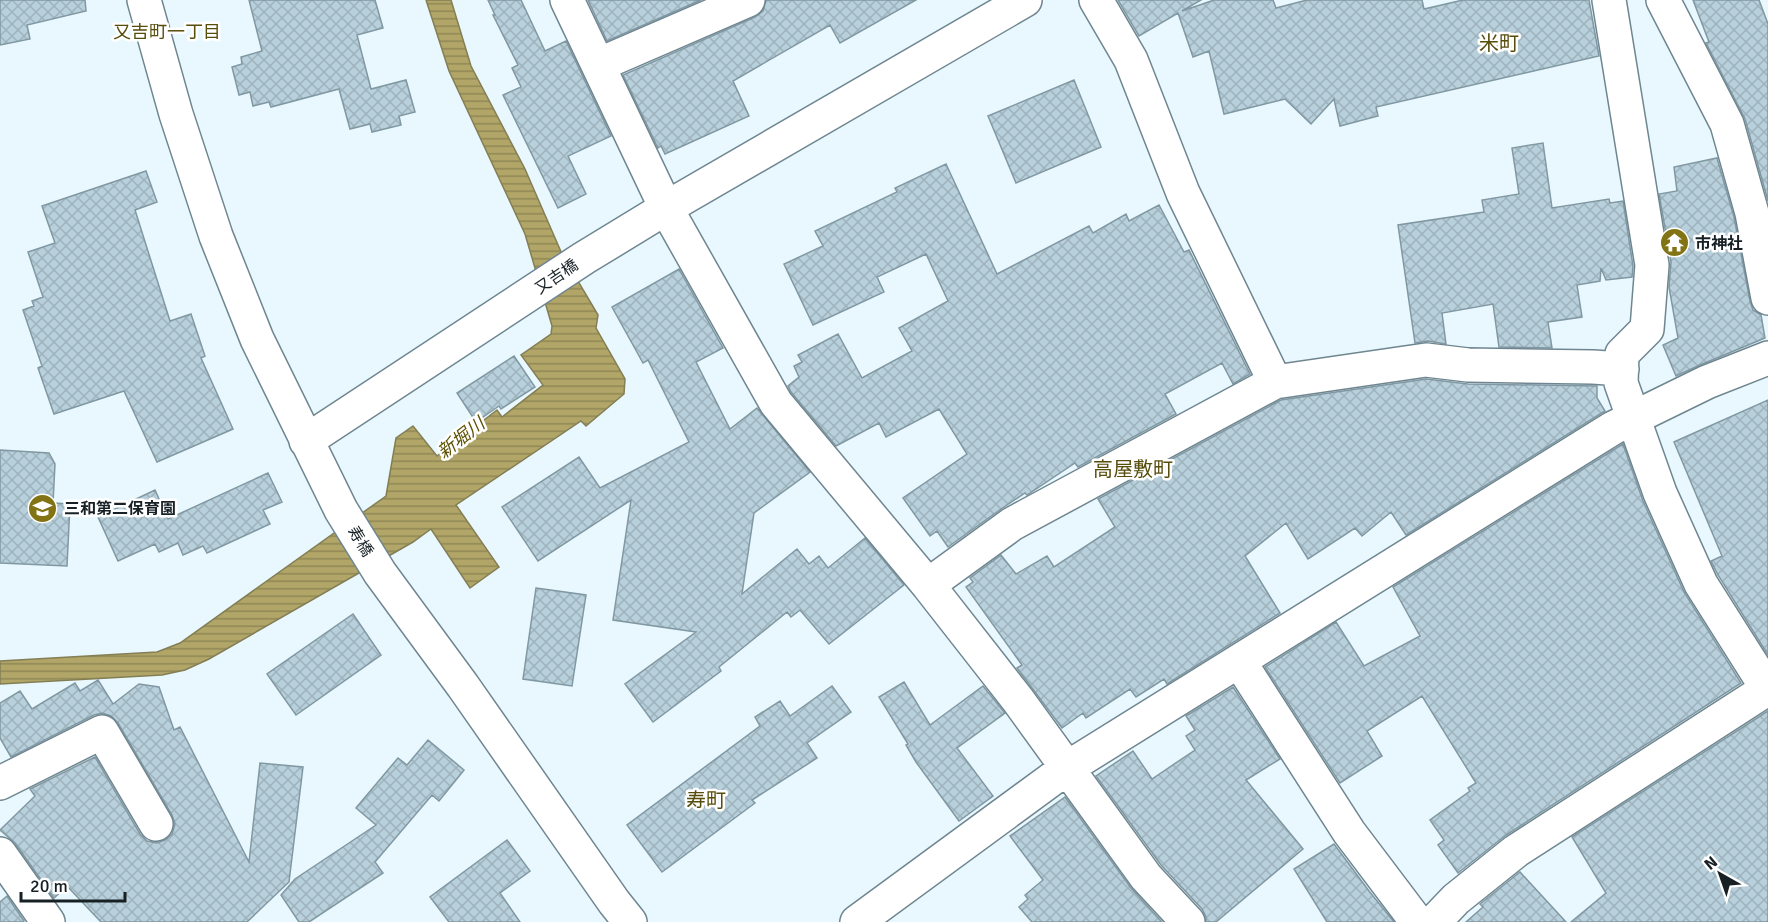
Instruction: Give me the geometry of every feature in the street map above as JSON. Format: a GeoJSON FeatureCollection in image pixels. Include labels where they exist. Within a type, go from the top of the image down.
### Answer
{"type":"FeatureCollection","features":[{"type":"Feature","properties":{"kind":"street","name":"寿橋"},"geometry":{"type":"LineString","coordinates":[[144,0],[176,114],[216,236],[253,329],[341,510],[380,573],[630,922]]}},
{"type":"Feature","properties":{"kind":"street"},"geometry":{"type":"LineString","coordinates":[[567,0],[666,208],[777,403],[928,585],[1018,700],[1146,877],[1188,922]]}},
{"type":"Feature","properties":{"kind":"street"},"geometry":{"type":"LineString","coordinates":[[598,65],[748,0]]}},
{"type":"Feature","properties":{"kind":"street","name":"又吉橋"},"geometry":{"type":"LineString","coordinates":[[306,441],[584,258],[1025,0]]}},
{"type":"Feature","properties":{"kind":"street"},"geometry":{"type":"LineString","coordinates":[[1096,0],[1131,60],[1183,193],[1275,382]]}},
{"type":"Feature","properties":{"kind":"street"},"geometry":{"type":"LineString","coordinates":[[1663,0],[1727,124],[1752,213],[1768,298]]}},
{"type":"Feature","properties":{"kind":"street"},"geometry":{"type":"LineString","coordinates":[[1434,922],[1456,899],[1516,851],[1768,689],[1701,584],[1660,493],[1621,383],[1622,354],[1647,329],[1652,265],[1616,2]]}},
{"type":"Feature","properties":{"kind":"street"},"geometry":{"type":"LineString","coordinates":[[857,922],[1067,768],[1613,428],[1707,382],[1768,357]]}},
{"type":"Feature","properties":{"kind":"street"},"geometry":{"type":"LineString","coordinates":[[928,585],[1011,524],[1275,382],[1426,360],[1468,365],[1622,369]]}},
{"type":"Feature","properties":{"kind":"street"},"geometry":{"type":"LineString","coordinates":[[1239,661],[1349,832],[1417,922]]}},
{"type":"Feature","properties":{"kind":"street"},"geometry":{"type":"LineString","coordinates":[[0,783],[102,732],[156,824]]}},
{"type":"Feature","properties":{"kind":"street"},"geometry":{"type":"LineString","coordinates":[[0,854],[48,922]]}},
{"type":"Feature","properties":{"kind":"water","name":"新堀川"},"geometry":{"type":"Polygon","coordinates":[[[426,0],[451,0],[471,66],[525,169],[562,254],[598,315],[596,328],[625,379],[624,394],[586,426],[581,421],[456,505],[499,567],[470,588],[431,529],[413,542],[209,659],[185,670],[162,675],[0,684],[0,661],[157,652],[180,643],[386,496],[396,438],[413,426],[437,456],[497,410],[502,417],[543,385],[521,355],[551,334],[552,326],[525,234],[449,71],[426,0]]]}},
{"type":"Feature","properties":{"kind":"building"},"geometry":{"type":"Polygon","coordinates":[[[0,0],[85,0],[86,11],[27,25],[30,39],[0,45],[0,0]]]}},
{"type":"Feature","properties":{"kind":"building"},"geometry":{"type":"Polygon","coordinates":[[[249,0],[375,0],[383,28],[357,35],[371,89],[406,80],[415,112],[399,116],[401,125],[372,132],[370,124],[350,129],[339,89],[271,107],[269,102],[253,106],[250,92],[239,95],[232,67],[242,64],[241,57],[262,51],[249,0]]]}},
{"type":"Feature","properties":{"kind":"building"},"geometry":{"type":"Polygon","coordinates":[[[488,0],[521,0],[545,51],[566,41],[611,136],[568,156],[586,194],[558,208],[503,95],[521,87],[512,68],[518,65],[488,0]]]}},
{"type":"Feature","properties":{"kind":"building"},"geometry":{"type":"Polygon","coordinates":[[[588,0],[701,0],[607,41],[588,0]]]}},
{"type":"Feature","properties":{"kind":"building"},"geometry":{"type":"Polygon","coordinates":[[[766,0],[916,0],[840,43],[830,25],[733,81],[749,116],[665,154],[661,146],[658,148],[623,75],[755,17],[763,11],[766,0]]]}},
{"type":"Feature","properties":{"kind":"building"},"geometry":{"type":"Polygon","coordinates":[[[1118,0],[1201,0],[1182,11],[1214,0],[1273,0],[1276,8],[1307,0],[1422,0],[1424,9],[1463,0],[1589,0],[1599,56],[1376,107],[1378,116],[1340,126],[1334,99],[1311,124],[1285,99],[1224,114],[1209,51],[1193,57],[1178,13],[1139,36],[1118,0]]]}},
{"type":"Feature","properties":{"kind":"building"},"geometry":{"type":"Polygon","coordinates":[[[1693,0],[1759,0],[1768,24],[1768,201],[1745,119],[1706,43],[1709,42],[1693,0]]]}},
{"type":"Feature","properties":{"kind":"building"},"geometry":{"type":"Polygon","coordinates":[[[1074,80],[1101,147],[1016,183],[988,116],[1074,80]]]}},
{"type":"Feature","properties":{"kind":"building"},"geometry":{"type":"Polygon","coordinates":[[[1543,143],[1552,208],[1609,199],[1610,203],[1623,201],[1633,266],[1632,277],[1606,280],[1601,268],[1600,281],[1577,285],[1582,317],[1548,322],[1552,348],[1499,347],[1493,304],[1442,313],[1446,344],[1428,341],[1415,343],[1398,225],[1484,212],[1482,200],[1519,194],[1512,148],[1543,143]]]}},
{"type":"Feature","properties":{"kind":"building"},"geometry":{"type":"Polygon","coordinates":[[[1717,158],[1734,217],[1750,301],[1753,310],[1761,315],[1765,338],[1676,376],[1663,345],[1678,338],[1669,287],[1671,262],[1659,194],[1677,191],[1674,167],[1717,158]]]}},
{"type":"Feature","properties":{"kind":"building"},"geometry":{"type":"Polygon","coordinates":[[[946,164],[997,274],[1089,226],[1093,233],[1126,214],[1129,221],[1159,205],[1184,252],[1189,250],[1250,374],[1233,384],[1222,363],[1165,394],[1176,414],[1078,467],[1075,463],[1027,495],[1025,493],[948,547],[937,531],[930,536],[903,498],[967,454],[939,409],[886,437],[879,423],[836,446],[788,386],[799,377],[794,366],[802,362],[798,355],[838,334],[862,378],[912,351],[899,328],[948,301],[926,254],[877,277],[884,292],[813,325],[784,264],[823,246],[815,231],[897,192],[895,188],[946,164]]]}},
{"type":"Feature","properties":{"kind":"building"},"geometry":{"type":"Polygon","coordinates":[[[146,171],[157,202],[135,210],[170,321],[191,314],[205,356],[201,358],[233,429],[157,462],[124,391],[54,414],[38,368],[42,366],[23,310],[34,306],[32,301],[43,297],[28,252],[55,243],[42,206],[146,171]]]}},
{"type":"Feature","properties":{"kind":"building"},"geometry":{"type":"Polygon","coordinates":[[[679,269],[723,348],[696,362],[730,429],[757,408],[810,472],[754,513],[742,594],[797,549],[809,564],[819,556],[828,568],[865,538],[904,585],[829,644],[800,610],[791,617],[787,612],[719,667],[721,671],[653,722],[625,684],[696,632],[613,620],[631,500],[538,561],[502,507],[579,457],[600,488],[689,442],[648,360],[643,363],[612,307],[679,269]]]}},
{"type":"Feature","properties":{"kind":"building"},"geometry":{"type":"Polygon","coordinates":[[[514,356],[535,387],[501,409],[499,406],[476,422],[457,393],[514,356]]]}},
{"type":"Feature","properties":{"kind":"building"},"geometry":{"type":"Polygon","coordinates":[[[1426,379],[1468,384],[1597,386],[1597,398],[1605,411],[1406,535],[1391,512],[1362,536],[1355,528],[1308,559],[1286,523],[1245,556],[1280,613],[1167,684],[1164,679],[1136,697],[1130,689],[1086,718],[1083,713],[1062,728],[1017,668],[1022,665],[966,587],[973,582],[970,578],[1001,555],[1016,574],[1047,556],[1054,567],[1115,527],[1098,499],[1281,400],[1426,379]]]}},
{"type":"Feature","properties":{"kind":"building"},"geometry":{"type":"Polygon","coordinates":[[[1768,400],[1768,655],[1711,561],[1722,556],[1674,442],[1768,400]]]}},
{"type":"Feature","properties":{"kind":"building"},"geometry":{"type":"Polygon","coordinates":[[[1623,444],[1643,501],[1684,592],[1741,683],[1506,835],[1458,873],[1438,845],[1444,840],[1430,820],[1470,791],[1468,788],[1476,783],[1422,696],[1367,731],[1382,756],[1340,783],[1265,667],[1336,622],[1364,666],[1420,636],[1393,587],[1623,444]]]}},
{"type":"Feature","properties":{"kind":"building"},"geometry":{"type":"Polygon","coordinates":[[[0,450],[49,453],[55,464],[53,503],[70,504],[67,566],[0,563],[0,450]]]}},
{"type":"Feature","properties":{"kind":"building"},"geometry":{"type":"Polygon","coordinates":[[[268,473],[282,502],[263,510],[270,524],[207,553],[203,546],[183,555],[178,543],[159,552],[155,544],[118,561],[98,517],[155,490],[168,519],[268,473]]]}},
{"type":"Feature","properties":{"kind":"building"},"geometry":{"type":"Polygon","coordinates":[[[536,588],[586,595],[572,686],[523,679],[536,588]]]}},
{"type":"Feature","properties":{"kind":"building"},"geometry":{"type":"Polygon","coordinates":[[[353,614],[381,655],[296,715],[267,674],[353,614]]]}},
{"type":"Feature","properties":{"kind":"building"},"geometry":{"type":"Polygon","coordinates":[[[98,680],[113,704],[139,684],[159,687],[174,730],[180,727],[249,862],[260,763],[303,767],[289,882],[247,922],[101,922],[67,886],[54,898],[15,843],[0,830],[35,796],[30,789],[95,757],[140,834],[147,841],[157,843],[172,834],[175,824],[172,815],[118,723],[111,716],[102,713],[94,715],[11,757],[0,738],[0,703],[20,691],[32,709],[75,683],[80,691],[98,680]]]}},
{"type":"Feature","properties":{"kind":"building"},"geometry":{"type":"Polygon","coordinates":[[[904,682],[930,725],[983,686],[1005,713],[957,748],[993,796],[959,821],[916,762],[906,745],[908,744],[879,697],[904,682]]]}},
{"type":"Feature","properties":{"kind":"building"},"geometry":{"type":"Polygon","coordinates":[[[832,686],[851,712],[807,743],[817,758],[752,800],[755,803],[662,872],[627,825],[760,726],[755,717],[780,701],[790,716],[832,686]]]}},
{"type":"Feature","properties":{"kind":"building"},"geometry":{"type":"Polygon","coordinates":[[[1233,687],[1280,759],[1246,780],[1303,849],[1216,922],[1206,922],[1202,909],[1161,865],[1096,776],[1133,751],[1152,779],[1195,750],[1186,736],[1195,730],[1186,716],[1233,687]]]}},
{"type":"Feature","properties":{"kind":"building"},"geometry":{"type":"Polygon","coordinates":[[[1768,711],[1768,922],[1571,922],[1606,893],[1572,837],[1768,711]]]}},
{"type":"Feature","properties":{"kind":"building"},"geometry":{"type":"Polygon","coordinates":[[[428,740],[464,770],[439,801],[432,795],[375,862],[383,873],[309,922],[299,922],[281,895],[295,879],[376,825],[356,808],[398,758],[407,765],[428,740]]]}},
{"type":"Feature","properties":{"kind":"building"},"geometry":{"type":"Polygon","coordinates":[[[1065,797],[1131,888],[1162,922],[1032,922],[1019,907],[1028,899],[1025,895],[1043,880],[1010,836],[1065,797]]]}},
{"type":"Feature","properties":{"kind":"building"},"geometry":{"type":"Polygon","coordinates":[[[507,840],[530,871],[500,893],[520,922],[449,922],[430,897],[507,840]]]}},
{"type":"Feature","properties":{"kind":"building"},"geometry":{"type":"Polygon","coordinates":[[[1334,844],[1394,922],[1327,922],[1294,869],[1334,844]]]}},
{"type":"Feature","properties":{"kind":"building"},"geometry":{"type":"Polygon","coordinates":[[[1520,872],[1566,922],[1466,922],[1483,907],[1480,904],[1520,872]]]}},
{"type":"Feature","properties":{"kind":"building"},"geometry":{"type":"Polygon","coordinates":[[[7,896],[23,922],[0,922],[0,902],[7,896]]]}},
{"type":"Feature","properties":{"kind":"place","name":"市神社"},"geometry":{"type":"Point","coordinates":[1674,243]}},
{"type":"Feature","properties":{"kind":"place","name":"三和第二保育園"},"geometry":{"type":"Point","coordinates":[43,508]}},
{"type":"Feature","properties":{"kind":"district","name":"又吉町一丁目"},"geometry":{"type":"Point","coordinates":[167,32]}},
{"type":"Feature","properties":{"kind":"district","name":"米町"},"geometry":{"type":"Point","coordinates":[1499,43]}},
{"type":"Feature","properties":{"kind":"district","name":"高屋敷町"},"geometry":{"type":"Point","coordinates":[1133,469]}},
{"type":"Feature","properties":{"kind":"district","name":"寿町"},"geometry":{"type":"Point","coordinates":[706,800]}}]}
